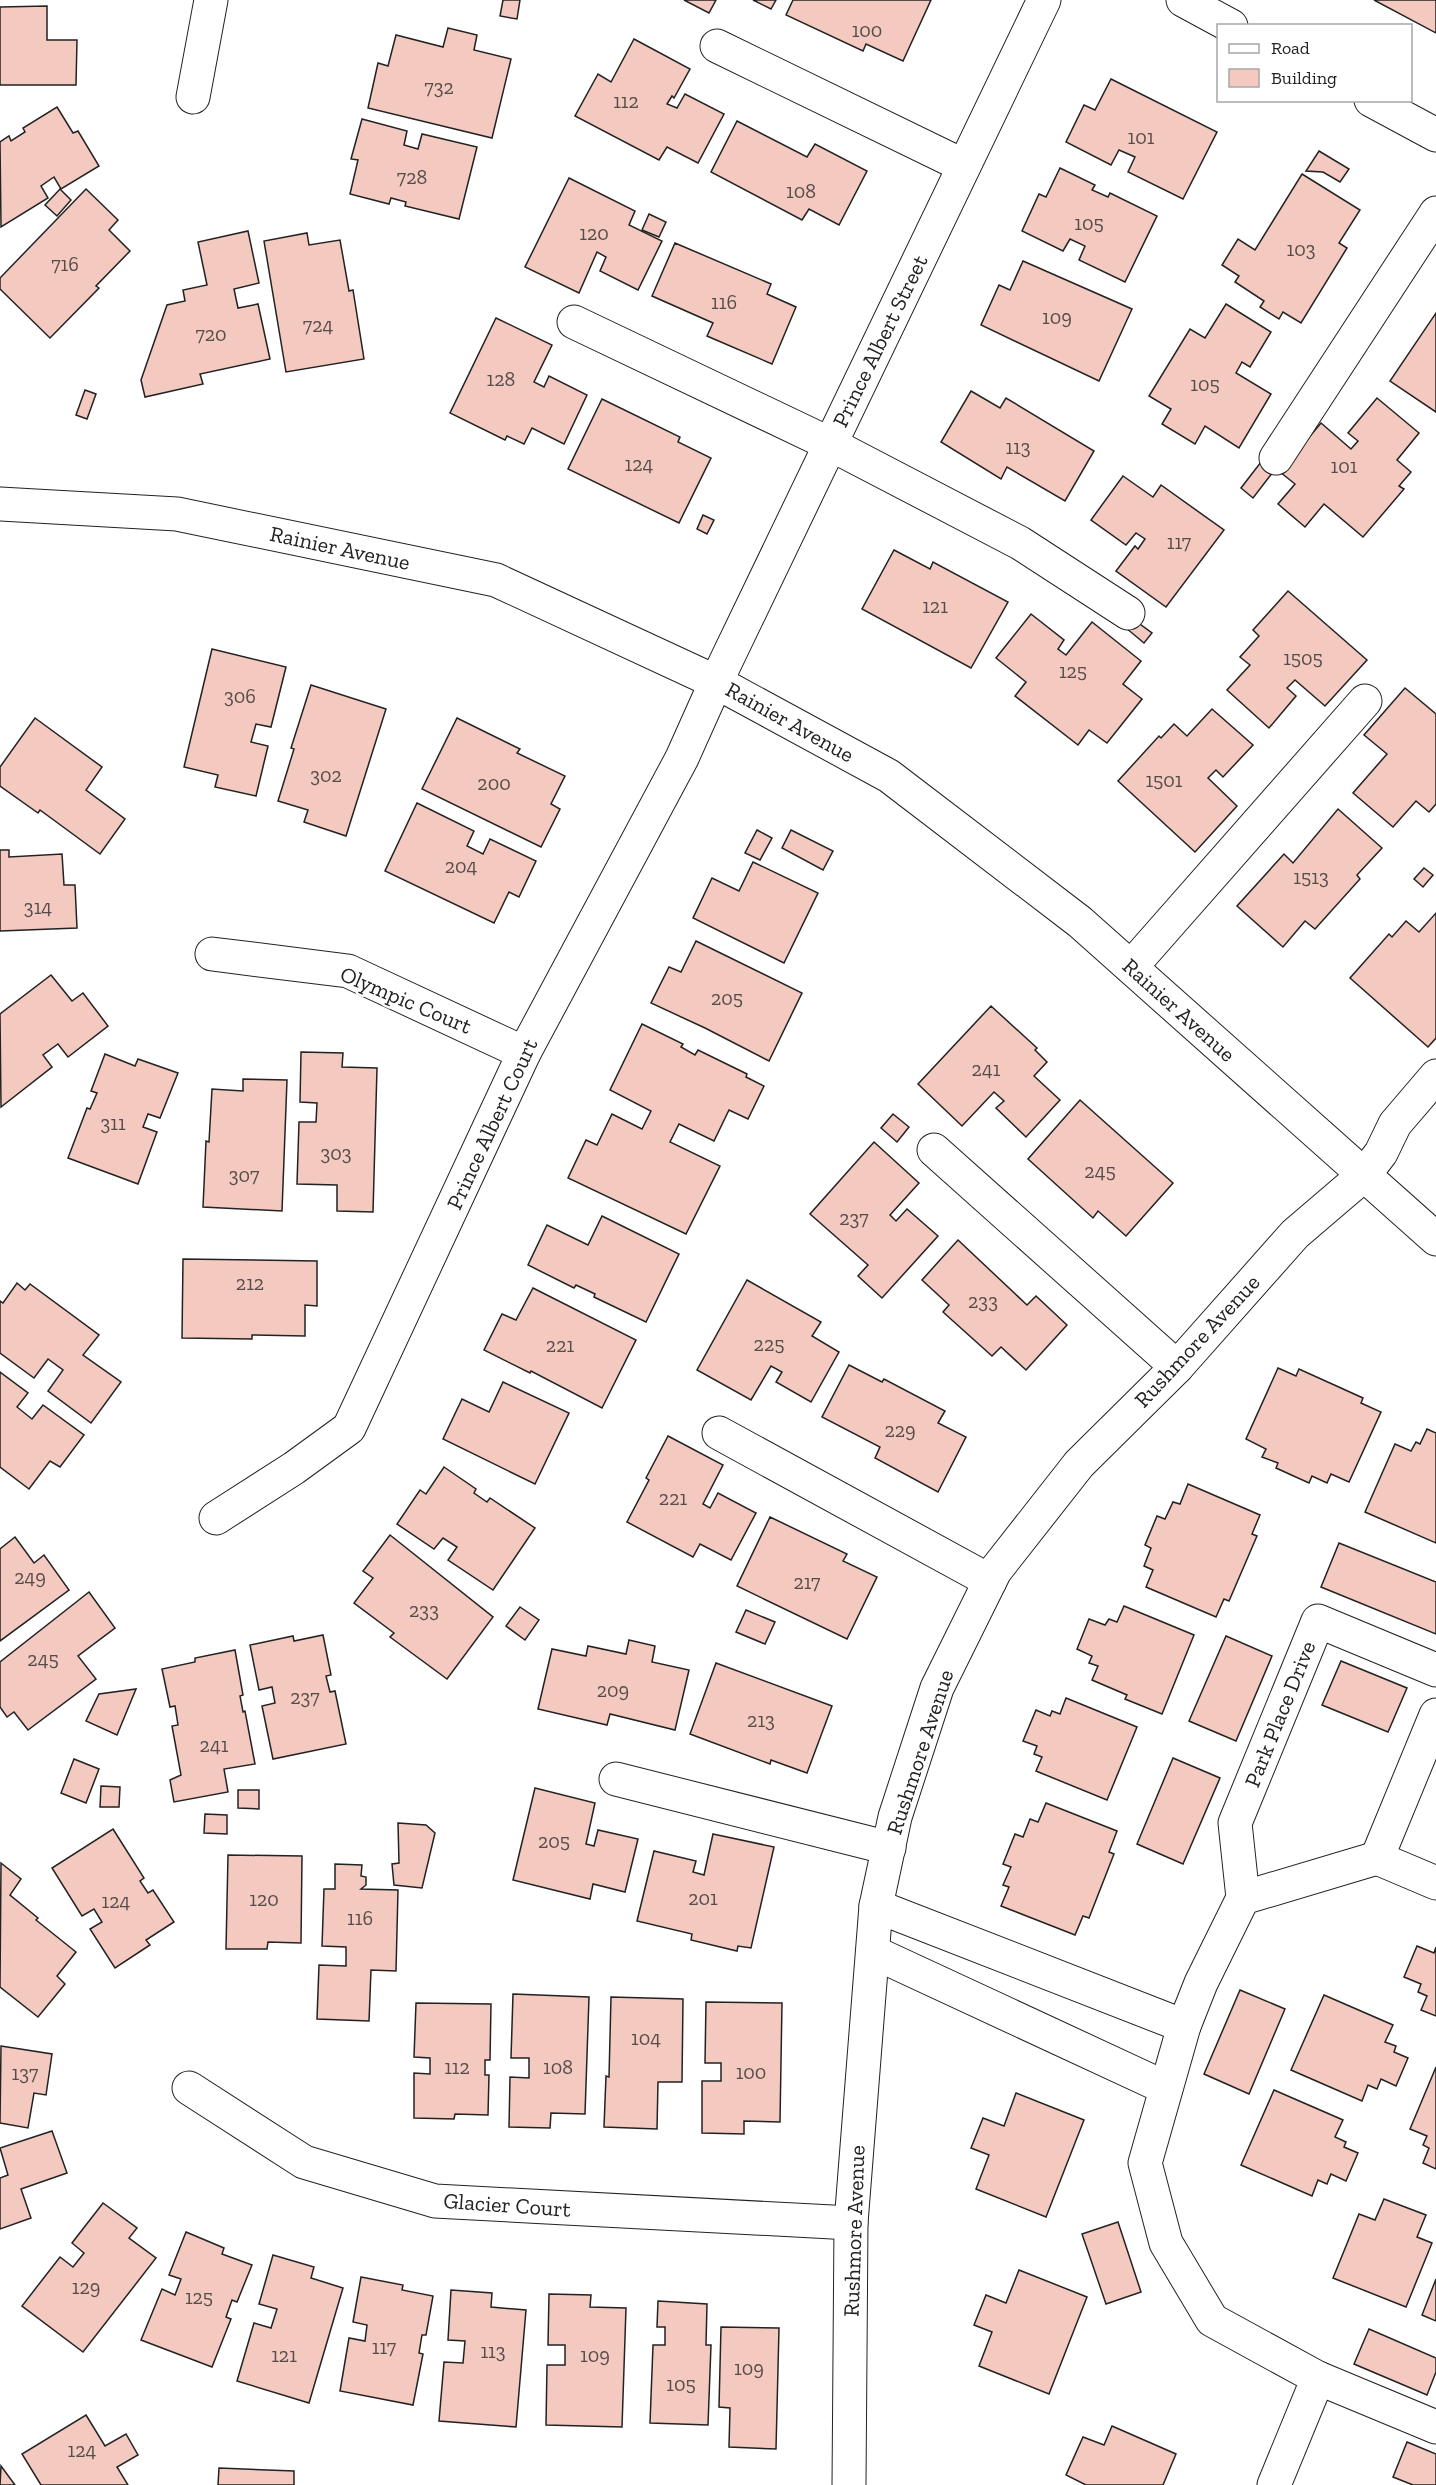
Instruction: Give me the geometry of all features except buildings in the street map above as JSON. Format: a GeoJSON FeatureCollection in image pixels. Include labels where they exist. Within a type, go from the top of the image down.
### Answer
{"type":"FeatureCollection","features":[{"type":"Feature","properties":{"kind":"street"},"geometry":{"type":"LineString","coordinates":[[193,97],[212,0]]}},
{"type":"Feature","properties":{"kind":"street","name":"Prince Albert Street"},"geometry":{"type":"LineString","coordinates":[[716,682],[1044,0]]}},
{"type":"Feature","properties":{"kind":"street"},"geometry":{"type":"LineString","coordinates":[[717,46],[964,166]]}},
{"type":"Feature","properties":{"kind":"street"},"geometry":{"type":"LineString","coordinates":[[1375,102],[1436,135]]}},
{"type":"Feature","properties":{"kind":"street"},"geometry":{"type":"LineString","coordinates":[[1276,458],[1436,213]]}},
{"type":"Feature","properties":{"kind":"street"},"geometry":{"type":"LineString","coordinates":[[574,322],[830,444],[1020,543],[1128,613]]}},
{"type":"Feature","properties":{"kind":"street","name":"Rainier Avenue"},"geometry":{"type":"LineString","coordinates":[[0,504],[177,514],[496,580],[716,682],[889,776],[1080,922],[1436,1239]]}},
{"type":"Feature","properties":{"kind":"street","name":"Prince Albert Court"},"geometry":{"type":"LineString","coordinates":[[216,1518],[294,1468],[349,1428],[524,1053],[682,758],[716,682]]}},
{"type":"Feature","properties":{"kind":"street"},"geometry":{"type":"LineString","coordinates":[[1131,967],[1365,701]]}},
{"type":"Feature","properties":{"kind":"street","name":"Olympic Court"},"geometry":{"type":"LineString","coordinates":[[212,954],[348,971],[524,1053]]}},
{"type":"Feature","properties":{"kind":"street","name":"Rushmore Avenue"},"geometry":{"type":"LineString","coordinates":[[849,2485],[851,2223],[876,1906],[895,1817],[937,1689],[995,1571],[1079,1464],[1178,1367],[1294,1234],[1365,1175],[1381,1153],[1395,1124],[1436,1076]]}},
{"type":"Feature","properties":{"kind":"street"},"geometry":{"type":"LineString","coordinates":[[934,1150],[1178,1367]]}},
{"type":"Feature","properties":{"kind":"street"},"geometry":{"type":"LineString","coordinates":[[719,1432],[990,1581]]}},
{"type":"Feature","properties":{"kind":"street","name":"Park Place Drive"},"geometry":{"type":"LineString","coordinates":[[1243,1898],[1235,1823],[1318,1621],[1436,1670]]}},
{"type":"Feature","properties":{"kind":"street"},"geometry":{"type":"LineString","coordinates":[[1377,1858],[1436,1715]]}},
{"type":"Feature","properties":{"kind":"street"},"geometry":{"type":"LineString","coordinates":[[616,1779],[889,1848]]}},
{"type":"Feature","properties":{"kind":"street"},"geometry":{"type":"LineString","coordinates":[[1436,1883],[1377,1858],[1243,1898],[1184,2026],[1145,2163],[1166,2243],[1212,2320],[1318,2378],[1436,2427]]}},
{"type":"Feature","properties":{"kind":"street"},"geometry":{"type":"LineString","coordinates":[[876,1906],[1184,2026]]}},
{"type":"Feature","properties":{"kind":"street"},"geometry":{"type":"LineString","coordinates":[[873,1952],[1166,2088]]}},
{"type":"Feature","properties":{"kind":"street","name":"Glacier Court"},"geometry":{"type":"LineString","coordinates":[[189,2088],[304,2162],[435,2201],[851,2223]]}},
{"type":"Feature","properties":{"kind":"street"},"geometry":{"type":"LineString","coordinates":[[1274,2485],[1318,2378]]}}]}
